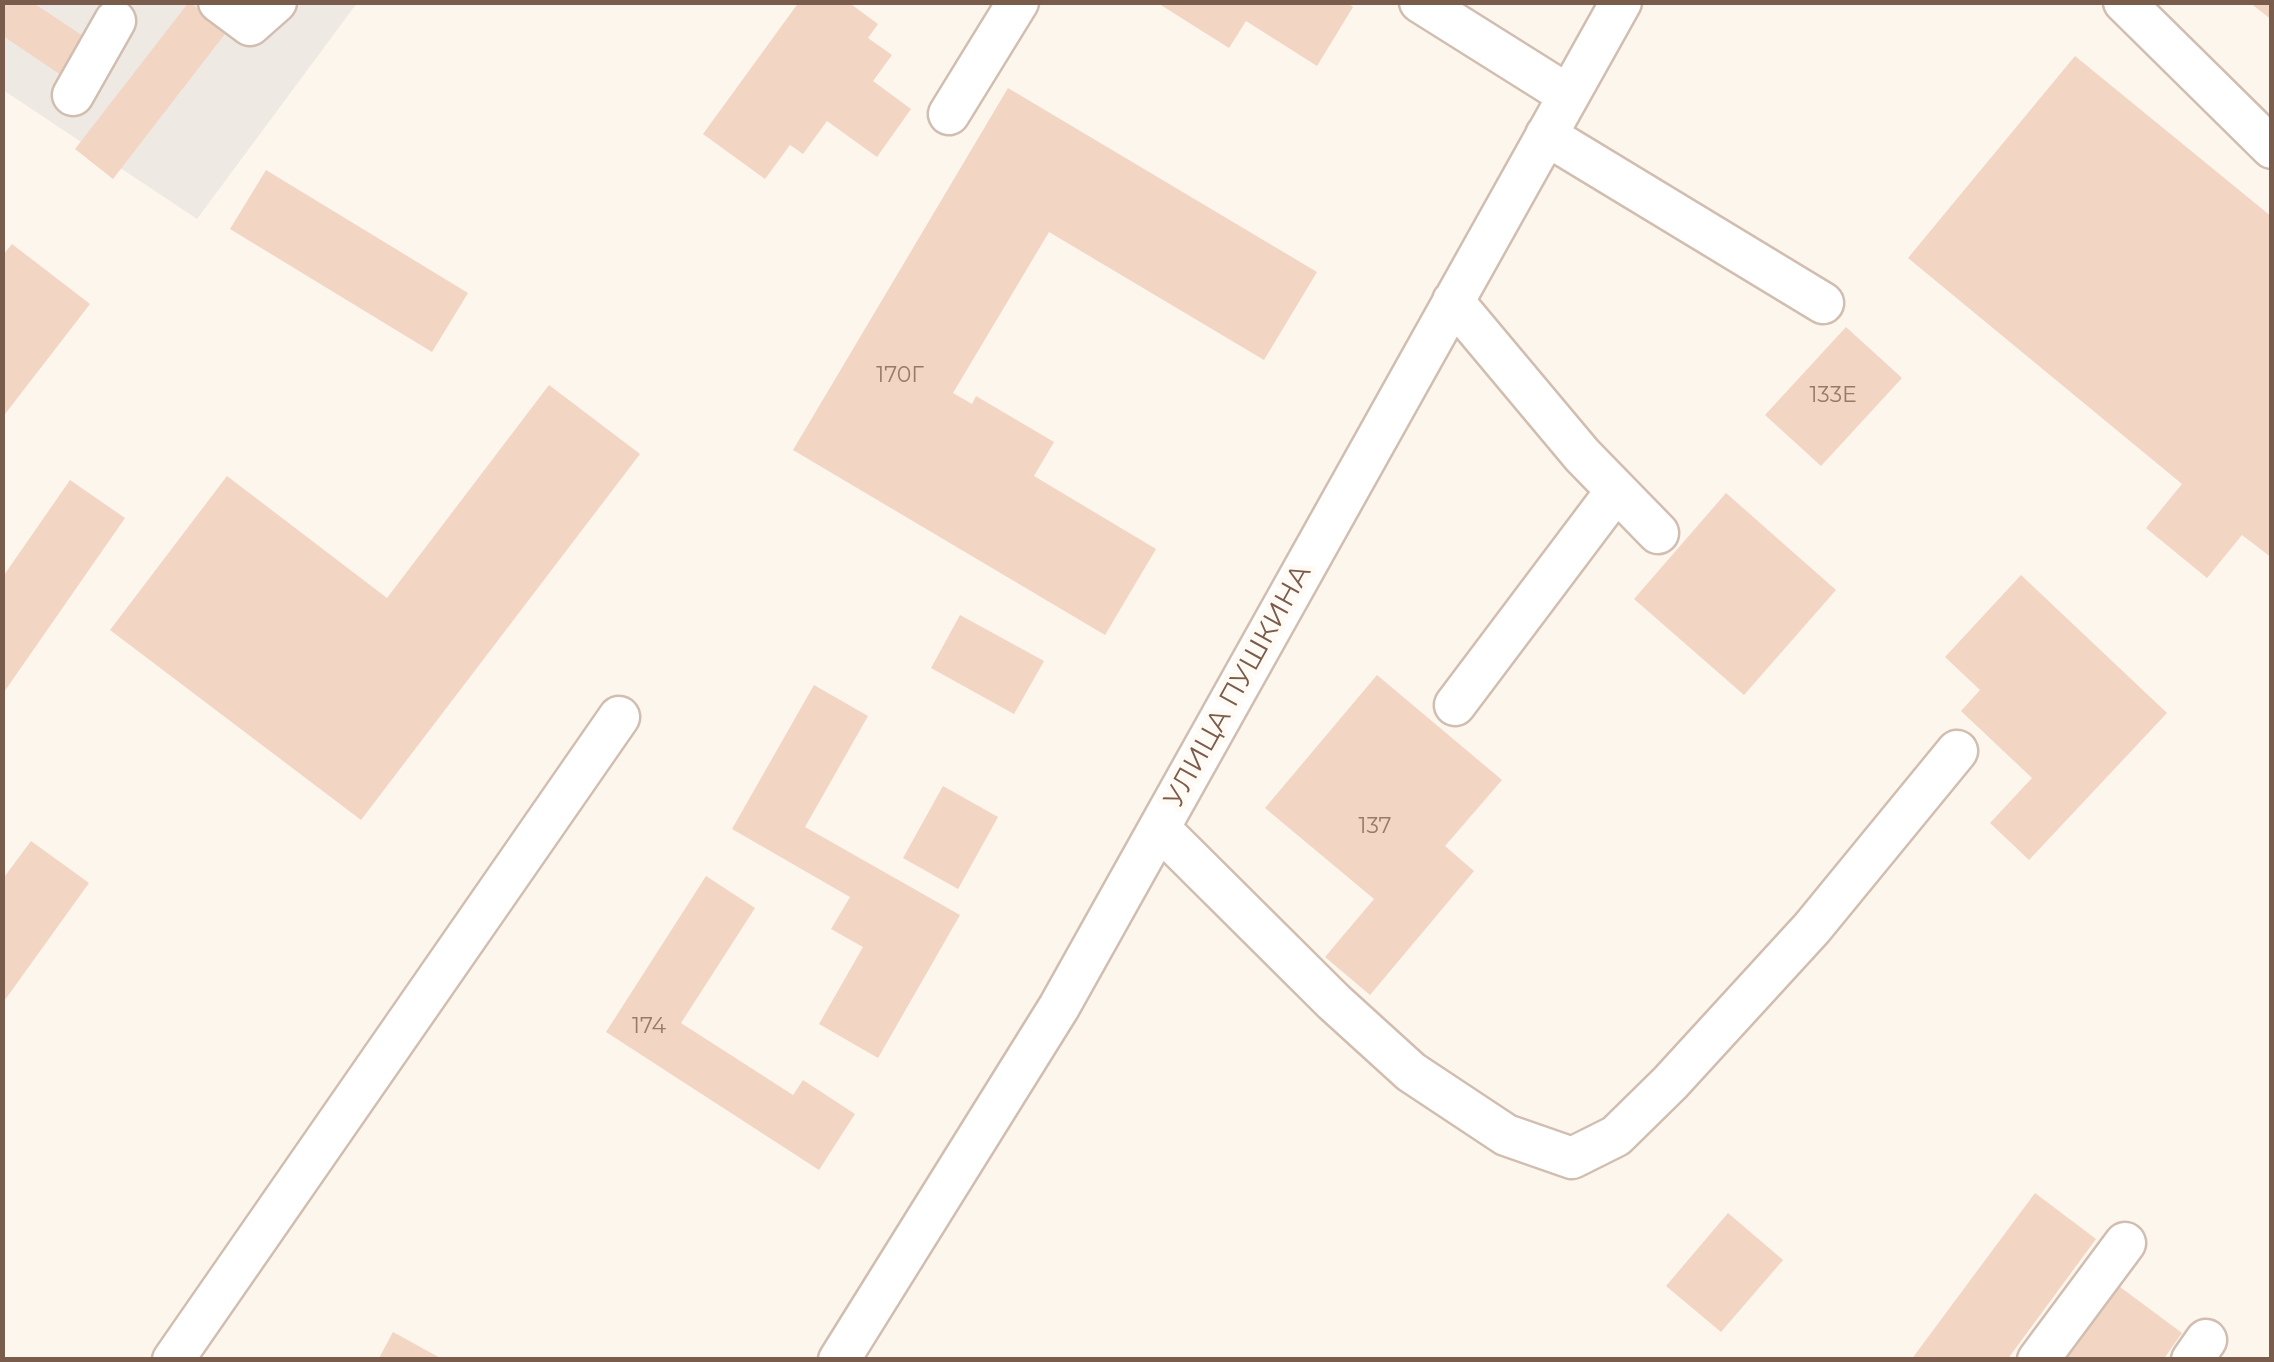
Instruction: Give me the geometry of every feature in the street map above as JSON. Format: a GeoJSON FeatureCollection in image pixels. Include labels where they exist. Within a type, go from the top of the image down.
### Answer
{"type":"FeatureCollection","features":[{"type":"Feature","properties":{"kind":"street"},"geometry":{"type":"LineString","coordinates":[[219,2],[250,25],[276,2]]}},
{"type":"Feature","properties":{"kind":"street"},"geometry":{"type":"LineString","coordinates":[[949,114],[1018,2]]}},
{"type":"Feature","properties":{"kind":"street"},"geometry":{"type":"LineString","coordinates":[[1420,2],[1568,94]]}},
{"type":"Feature","properties":{"kind":"street","name":"УЛИЦА ПУШКИНА"},"geometry":{"type":"LineString","coordinates":[[839,1360],[1060,1007],[1622,2]]}},
{"type":"Feature","properties":{"kind":"street"},"geometry":{"type":"LineString","coordinates":[[2124,2],[2272,148]]}},
{"type":"Feature","properties":{"kind":"street"},"geometry":{"type":"LineString","coordinates":[[73,95],[110,9]]}},
{"type":"Feature","properties":{"kind":"street"},"geometry":{"type":"LineString","coordinates":[[1546,135],[1823,303]]}},
{"type":"Feature","properties":{"kind":"street"},"geometry":{"type":"LineString","coordinates":[[1453,301],[1616,490],[1658,533]]}},
{"type":"Feature","properties":{"kind":"street"},"geometry":{"type":"LineString","coordinates":[[1456,704],[1616,490]]}},
{"type":"Feature","properties":{"kind":"street"},"geometry":{"type":"LineString","coordinates":[[172,1360],[620,717]]}},
{"type":"Feature","properties":{"kind":"street"},"geometry":{"type":"LineString","coordinates":[[1159,828],[1334,1002],[1411,1072],[1506,1136],[1572,1158],[1616,1136],[1670,1083],[1812,928],[1956,750]]}},
{"type":"Feature","properties":{"kind":"street"},"geometry":{"type":"LineString","coordinates":[[2038,1360],[2125,1243]]}},
{"type":"Feature","properties":{"kind":"shaded area"},"geometry":{"type":"Polygon","coordinates":[[[2,3],[357,3],[197,219],[3,90],[2,3]]]}},
{"type":"Feature","properties":{"kind":"building"},"geometry":{"type":"Polygon","coordinates":[[[3,2],[32,2],[86,38],[61,75],[3,36],[3,2]]]}},
{"type":"Feature","properties":{"kind":"building"},"geometry":{"type":"Polygon","coordinates":[[[189,2],[228,30],[113,179],[75,149],[189,2]]]}},
{"type":"Feature","properties":{"kind":"building"},"geometry":{"type":"Polygon","coordinates":[[[799,2],[848,2],[878,24],[868,38],[892,55],[873,81],[911,109],[877,157],[827,121],[803,154],[790,145],[765,179],[703,134],[799,2]]]}},
{"type":"Feature","properties":{"kind":"building"},"geometry":{"type":"Polygon","coordinates":[[[1156,2],[1346,2],[1353,7],[1317,66],[1246,21],[1229,48],[1156,2]]]}},
{"type":"Feature","properties":{"kind":"building"},"geometry":{"type":"Polygon","coordinates":[[[2249,2],[2272,2],[2272,20],[2249,2]]]}},
{"type":"Feature","properties":{"kind":"building"},"geometry":{"type":"Polygon","coordinates":[[[2075,56],[2272,217],[2272,558],[2242,535],[2207,578],[2146,528],[2182,484],[1908,258],[2075,56]]]}},
{"type":"Feature","properties":{"kind":"building"},"geometry":{"type":"Polygon","coordinates":[[[1008,88],[1317,272],[1264,360],[1049,232],[953,393],[972,404],[976,396],[1054,442],[1034,476],[1156,549],[1105,635],[793,450],[1008,88]]]}},
{"type":"Feature","properties":{"kind":"building"},"geometry":{"type":"Polygon","coordinates":[[[266,170],[468,293],[432,352],[230,229],[266,170]]]}},
{"type":"Feature","properties":{"kind":"building"},"geometry":{"type":"Polygon","coordinates":[[[12,244],[90,304],[2,418],[2,256],[12,244]]]}},
{"type":"Feature","properties":{"kind":"building"},"geometry":{"type":"Polygon","coordinates":[[[1846,327],[1902,378],[1821,466],[1765,415],[1846,327]]]}},
{"type":"Feature","properties":{"kind":"building"},"geometry":{"type":"Polygon","coordinates":[[[549,385],[640,454],[361,820],[110,630],[227,476],[387,598],[549,385]]]}},
{"type":"Feature","properties":{"kind":"building"},"geometry":{"type":"Polygon","coordinates":[[[70,480],[125,518],[2,695],[2,578],[70,480]]]}},
{"type":"Feature","properties":{"kind":"building"},"geometry":{"type":"Polygon","coordinates":[[[1726,493],[1836,590],[1744,695],[1634,599],[1726,493]]]}},
{"type":"Feature","properties":{"kind":"building"},"geometry":{"type":"Polygon","coordinates":[[[2021,575],[2167,713],[2029,860],[1990,823],[2032,778],[1961,711],[1980,690],[1945,657],[2021,575]]]}},
{"type":"Feature","properties":{"kind":"building"},"geometry":{"type":"Polygon","coordinates":[[[960,615],[1044,661],[1014,714],[931,668],[960,615]]]}},
{"type":"Feature","properties":{"kind":"building"},"geometry":{"type":"Polygon","coordinates":[[[1377,675],[1502,780],[1445,846],[1474,871],[1370,995],[1325,957],[1374,899],[1265,808],[1377,675]]]}},
{"type":"Feature","properties":{"kind":"building"},"geometry":{"type":"Polygon","coordinates":[[[814,685],[868,716],[805,827],[960,915],[878,1058],[819,1024],[863,947],[831,929],[850,897],[732,829],[814,685]]]}},
{"type":"Feature","properties":{"kind":"building"},"geometry":{"type":"Polygon","coordinates":[[[943,786],[998,817],[958,889],[903,858],[943,786]]]}},
{"type":"Feature","properties":{"kind":"building"},"geometry":{"type":"Polygon","coordinates":[[[31,841],[89,883],[2,1004],[2,880],[31,841]]]}},
{"type":"Feature","properties":{"kind":"building"},"geometry":{"type":"Polygon","coordinates":[[[706,876],[755,908],[681,1023],[793,1095],[803,1080],[855,1114],[819,1170],[606,1032],[706,876]]]}},
{"type":"Feature","properties":{"kind":"building"},"geometry":{"type":"Polygon","coordinates":[[[2035,1193],[2096,1239],[2007,1360],[1911,1360],[2035,1193]]]}},
{"type":"Feature","properties":{"kind":"building"},"geometry":{"type":"Polygon","coordinates":[[[1728,1213],[1783,1260],[1721,1332],[1666,1286],[1728,1213]]]}},
{"type":"Feature","properties":{"kind":"building"},"geometry":{"type":"Polygon","coordinates":[[[2116,1284],[2182,1333],[2163,1360],[2060,1360],[2116,1284]]]}},
{"type":"Feature","properties":{"kind":"building"},"geometry":{"type":"Polygon","coordinates":[[[393,1332],[444,1360],[378,1360],[393,1332]]]}}]}
